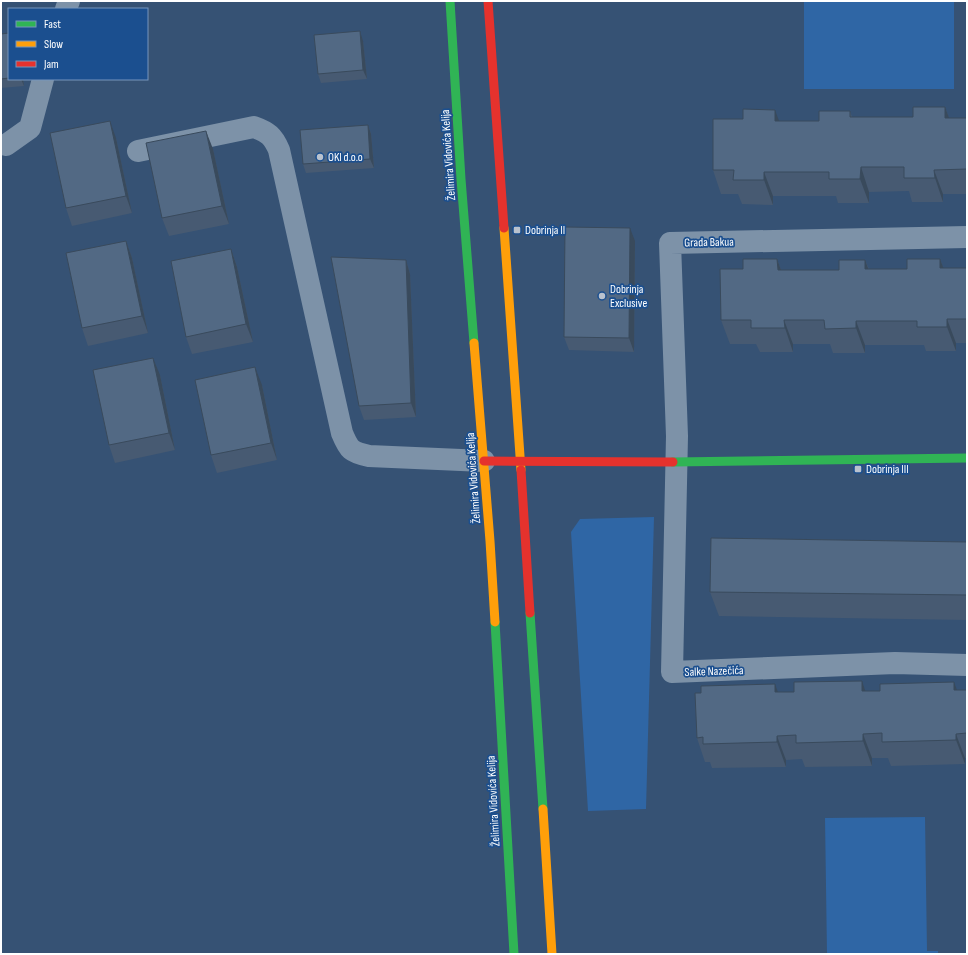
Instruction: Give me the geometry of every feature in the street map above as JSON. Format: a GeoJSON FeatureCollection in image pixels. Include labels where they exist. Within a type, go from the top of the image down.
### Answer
{"type":"FeatureCollection","features":[{"type":"Feature","properties":{"kind":"main road","name":"Želimira Vidovića Kelija"},"geometry":{"type":"LineString","coordinates":[[450,1],[461,179],[490,541],[514,954]]}},
{"type":"Feature","properties":{"kind":"main road"},"geometry":{"type":"LineString","coordinates":[[488,1],[552,954]]}},
{"type":"Feature","properties":{"kind":"main road"},"geometry":{"type":"LineString","coordinates":[[484,461],[676,462],[967,458]]}},
{"type":"Feature","properties":{"kind":"street"},"geometry":{"type":"LineString","coordinates":[[6,145],[30,128],[43,80]]}},
{"type":"Feature","properties":{"kind":"street"},"geometry":{"type":"LineString","coordinates":[[138,151],[254,127],[265,131],[274,139],[279,150],[342,433],[348,446],[357,454],[369,456],[484,461]]}},
{"type":"Feature","properties":{"kind":"street","name":"Grada Bakua"},"geometry":{"type":"LineString","coordinates":[[676,462],[677,436],[670,243],[967,237]]}},
{"type":"Feature","properties":{"kind":"street","name":"Salke Nazečića"},"geometry":{"type":"LineString","coordinates":[[676,462],[672,672],[895,663],[967,665]]}},
{"type":"Feature","properties":{"kind":"shaded area"},"geometry":{"type":"Polygon","coordinates":[[[804,1],[954,1],[954,89],[804,89],[804,1]]]}},
{"type":"Feature","properties":{"kind":"shaded area"},"geometry":{"type":"Polygon","coordinates":[[[654,517],[646,809],[588,811],[571,532],[580,519],[654,517]]]}},
{"type":"Feature","properties":{"kind":"shaded area"},"geometry":{"type":"Polygon","coordinates":[[[925,817],[927,951],[938,951],[938,954],[827,954],[825,818],[925,817]]]}},
{"type":"Feature","properties":{"kind":"building"},"geometry":{"type":"Polygon","coordinates":[[[360,31],[363,70],[318,74],[314,35],[360,31]]]}},
{"type":"Feature","properties":{"kind":"building"},"geometry":{"type":"Polygon","coordinates":[[[8,33],[8,78],[1,79],[1,34],[8,33]]]}},
{"type":"Feature","properties":{"kind":"building"},"geometry":{"type":"Polygon","coordinates":[[[913,107],[945,107],[945,118],[967,118],[967,169],[934,170],[935,178],[904,178],[904,167],[861,167],[860,179],[829,179],[829,172],[764,172],[764,180],[733,180],[734,170],[713,170],[713,119],[743,119],[743,109],[775,110],[775,121],[819,121],[819,111],[850,111],[850,117],[913,117],[913,107]]]}},
{"type":"Feature","properties":{"kind":"building"},"geometry":{"type":"Polygon","coordinates":[[[110,121],[126,196],[66,208],[50,133],[110,121]]]}},
{"type":"Feature","properties":{"kind":"building"},"geometry":{"type":"Polygon","coordinates":[[[368,125],[370,159],[303,164],[300,130],[368,125]]]}},
{"type":"Feature","properties":{"kind":"building"},"geometry":{"type":"Polygon","coordinates":[[[206,131],[222,206],[162,218],[146,143],[206,131]]]}},
{"type":"Feature","properties":{"kind":"building","name":"Dobrinja Exclusive"},"geometry":{"type":"Polygon","coordinates":[[[565,227],[630,228],[629,338],[564,337],[565,227]]]}},
{"type":"Feature","properties":{"kind":"building"},"geometry":{"type":"Polygon","coordinates":[[[126,241],[142,316],[82,328],[66,253],[126,241]]]}},
{"type":"Feature","properties":{"kind":"building"},"geometry":{"type":"Polygon","coordinates":[[[231,249],[246,324],[186,337],[171,261],[231,249]]]}},
{"type":"Feature","properties":{"kind":"building"},"geometry":{"type":"Polygon","coordinates":[[[331,257],[406,260],[411,403],[359,406],[331,257]]]}},
{"type":"Feature","properties":{"kind":"building"},"geometry":{"type":"Polygon","coordinates":[[[743,259],[777,259],[778,270],[839,270],[839,260],[865,260],[865,269],[907,269],[907,259],[940,259],[940,268],[967,268],[967,319],[947,319],[947,327],[917,327],[917,321],[856,321],[856,328],[825,329],[824,320],[784,320],[785,328],[751,328],[751,320],[721,320],[720,269],[743,269],[743,259]]]}},
{"type":"Feature","properties":{"kind":"building"},"geometry":{"type":"Polygon","coordinates":[[[153,358],[169,433],[109,445],[93,370],[153,358]]]}},
{"type":"Feature","properties":{"kind":"building"},"geometry":{"type":"Polygon","coordinates":[[[255,367],[271,443],[211,455],[195,380],[255,367]]]}},
{"type":"Feature","properties":{"kind":"building"},"geometry":{"type":"Polygon","coordinates":[[[711,538],[967,542],[967,595],[710,592],[711,538]]]}},
{"type":"Feature","properties":{"kind":"building"},"geometry":{"type":"Polygon","coordinates":[[[862,681],[862,691],[880,691],[880,684],[954,682],[954,690],[967,690],[967,733],[956,734],[956,740],[882,742],[882,733],[863,734],[863,741],[796,743],[796,735],[777,736],[777,742],[703,744],[703,737],[697,738],[695,693],[701,693],[701,686],[775,684],[775,692],[794,692],[794,682],[862,681]]]}},
{"type":"Feature","properties":{"kind":"traffic: fast"},"geometry":{"type":"LineString","coordinates":[[450,1],[461,179],[474,343]]}},
{"type":"Feature","properties":{"kind":"traffic: fast"},"geometry":{"type":"LineString","coordinates":[[673,462],[967,458]]}},
{"type":"Feature","properties":{"kind":"traffic: fast"},"geometry":{"type":"LineString","coordinates":[[530,613],[543,809]]}},
{"type":"Feature","properties":{"kind":"traffic: fast"},"geometry":{"type":"LineString","coordinates":[[495,622],[514,954]]}},
{"type":"Feature","properties":{"kind":"traffic: slow"},"geometry":{"type":"LineString","coordinates":[[504,228],[521,470]]}},
{"type":"Feature","properties":{"kind":"traffic: slow"},"geometry":{"type":"LineString","coordinates":[[474,343],[495,622]]}},
{"type":"Feature","properties":{"kind":"traffic: slow"},"geometry":{"type":"LineString","coordinates":[[543,809],[552,954]]}},
{"type":"Feature","properties":{"kind":"traffic: jam"},"geometry":{"type":"LineString","coordinates":[[488,1],[504,228]]}},
{"type":"Feature","properties":{"kind":"traffic: jam"},"geometry":{"type":"LineString","coordinates":[[484,461],[673,462]]}},
{"type":"Feature","properties":{"kind":"traffic: jam"},"geometry":{"type":"LineString","coordinates":[[521,470],[530,613]]}},
{"type":"Feature","properties":{"kind":"place","name":"OKI d.o.o"},"geometry":{"type":"Point","coordinates":[320,157]}},
{"type":"Feature","properties":{"kind":"place","name":"Dobrinja II"},"geometry":{"type":"Point","coordinates":[517,230]}},
{"type":"Feature","properties":{"kind":"place","name":"Dobrinja Exclusive"},"geometry":{"type":"Point","coordinates":[602,296]}},
{"type":"Feature","properties":{"kind":"place","name":"Dobrinja III"},"geometry":{"type":"Point","coordinates":[858,469]}}]}
